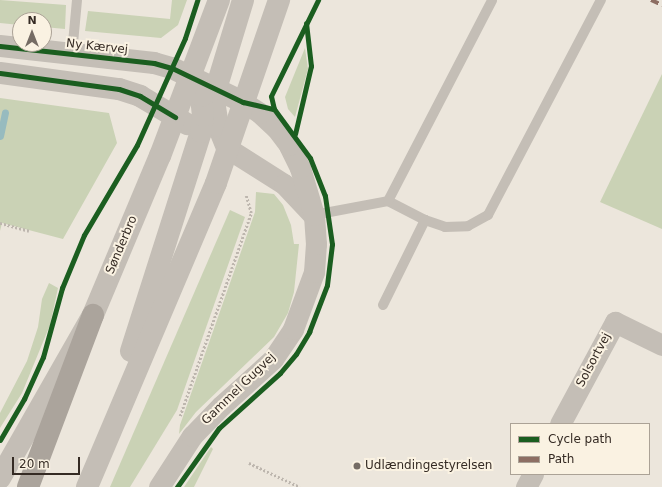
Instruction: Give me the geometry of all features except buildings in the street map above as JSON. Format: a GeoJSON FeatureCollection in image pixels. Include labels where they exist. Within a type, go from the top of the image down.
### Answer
{"type":"FeatureCollection","features":[{"type":"Feature","properties":{"kind":"highway"},"geometry":{"type":"LineString","coordinates":[[32,478],[93,315]]}},
{"type":"Feature","properties":{"kind":"street","name":"Sønderbro"},"geometry":{"type":"LineString","coordinates":[[0,478],[93,315],[175,117],[219,0]]}},
{"type":"Feature","properties":{"kind":"street"},"geometry":{"type":"LineString","coordinates":[[228,148],[218,126],[215,107],[216,89],[243,0]]}},
{"type":"Feature","properties":{"kind":"street"},"geometry":{"type":"LineString","coordinates":[[90,479],[214,189],[279,0]]}},
{"type":"Feature","properties":{"kind":"street","name":"Ny Kærvej"},"geometry":{"type":"LineString","coordinates":[[0,46],[154,63],[190,77],[243,102]]}},
{"type":"Feature","properties":{"kind":"street"},"geometry":{"type":"LineString","coordinates":[[0,73],[119,89],[140,96],[228,148],[284,184],[314,215]]}},
{"type":"Feature","properties":{"kind":"street"},"geometry":{"type":"LineString","coordinates":[[90,479],[201,132],[203,116],[201,96],[190,77]]}},
{"type":"Feature","properties":{"kind":"street","name":"Gammel Gugvej"},"geometry":{"type":"LineString","coordinates":[[159,487],[192,436],[221,406],[273,359],[292,329],[314,272],[316,244],[314,215],[300,168],[289,145],[260,113],[243,102]]}},
{"type":"Feature","properties":{"kind":"street","name":"Solsortvej"},"geometry":{"type":"LineString","coordinates":[[561,423],[615,322],[662,345]]}},
{"type":"Feature","properties":{"kind":"street"},"geometry":{"type":"LineString","coordinates":[[526,487],[532,475]]}},
{"type":"Feature","properties":{"kind":"lane"},"geometry":{"type":"LineString","coordinates":[[72,54],[77,0]]}},
{"type":"Feature","properties":{"kind":"lane"},"geometry":{"type":"LineString","coordinates":[[388,201],[492,0]]}},
{"type":"Feature","properties":{"kind":"lane"},"geometry":{"type":"LineString","coordinates":[[314,215],[388,201],[425,220],[445,227],[468,226],[488,215],[601,0]]}},
{"type":"Feature","properties":{"kind":"lane"},"geometry":{"type":"LineString","coordinates":[[383,304],[425,220]]}},
{"type":"Feature","properties":{"kind":"path"},"geometry":{"type":"LineString","coordinates":[[178,420],[251,213],[246,196]]}},
{"type":"Feature","properties":{"kind":"path"},"geometry":{"type":"LineString","coordinates":[[0,223],[29,231]]}},
{"type":"Feature","properties":{"kind":"path"},"geometry":{"type":"LineString","coordinates":[[249,463],[300,487]]}},
{"type":"Feature","properties":{"kind":"green space"},"geometry":{"type":"Polygon","coordinates":[[[0,0],[66,5],[65,29],[52,28],[52,12],[12,12],[12,24],[0,23],[0,0]]]}},
{"type":"Feature","properties":{"kind":"green space"},"geometry":{"type":"Polygon","coordinates":[[[172,0],[187,0],[178,25],[161,38],[85,31],[88,11],[170,19],[172,0]]]}},
{"type":"Feature","properties":{"kind":"green space"},"geometry":{"type":"Polygon","coordinates":[[[305,48],[308,69],[295,117],[288,109],[285,97],[305,48]]]}},
{"type":"Feature","properties":{"kind":"green space"},"geometry":{"type":"Polygon","coordinates":[[[662,74],[662,229],[600,202],[662,74]]]}},
{"type":"Feature","properties":{"kind":"green space"},"geometry":{"type":"Polygon","coordinates":[[[0,98],[109,113],[117,143],[63,239],[2,223],[0,231],[0,98]]]}},
{"type":"Feature","properties":{"kind":"green space"},"geometry":{"type":"Polygon","coordinates":[[[256,192],[274,194],[283,205],[291,225],[294,244],[299,244],[294,292],[288,313],[274,337],[196,412],[179,434],[180,425],[255,212],[256,192]]]}},
{"type":"Feature","properties":{"kind":"green space"},"geometry":{"type":"Polygon","coordinates":[[[230,210],[245,217],[177,410],[130,487],[110,487],[230,210]]]}},
{"type":"Feature","properties":{"kind":"green space"},"geometry":{"type":"Polygon","coordinates":[[[49,283],[58,288],[50,325],[22,393],[0,428],[0,413],[27,361],[38,327],[42,299],[49,283]]]}},
{"type":"Feature","properties":{"kind":"green space"},"geometry":{"type":"Polygon","coordinates":[[[211,447],[213,449],[194,487],[184,487],[211,447]]]}},
{"type":"Feature","properties":{"kind":"waterway"},"geometry":{"type":"LineString","coordinates":[[0,136],[5,113]]}},
{"type":"Feature","properties":{"kind":"marked path"},"geometry":{"type":"LineString","coordinates":[[651,0],[662,5]]}},
{"type":"Feature","properties":{"kind":"cycle path"},"geometry":{"type":"LineString","coordinates":[[0,440],[24,399],[43,357],[62,288],[84,235],[137,145],[185,38],[197,0]]}},
{"type":"Feature","properties":{"kind":"cycle path"},"geometry":{"type":"LineString","coordinates":[[177,487],[219,428],[280,373],[296,354],[309,332],[327,285],[332,244],[325,196],[310,158],[274,109],[271,96],[318,0]]}},
{"type":"Feature","properties":{"kind":"cycle path"},"geometry":{"type":"LineString","coordinates":[[295,134],[311,66],[306,23]]}},
{"type":"Feature","properties":{"kind":"cycle path"},"geometry":{"type":"LineString","coordinates":[[0,46],[154,63],[172,68],[243,102],[274,109]]}},
{"type":"Feature","properties":{"kind":"cycle path"},"geometry":{"type":"LineString","coordinates":[[0,73],[119,89],[140,96],[175,117]]}},
{"type":"Feature","properties":{"kind":"place","name":"Udlændingestyrelsen"},"geometry":{"type":"Point","coordinates":[357,466]}}]}
